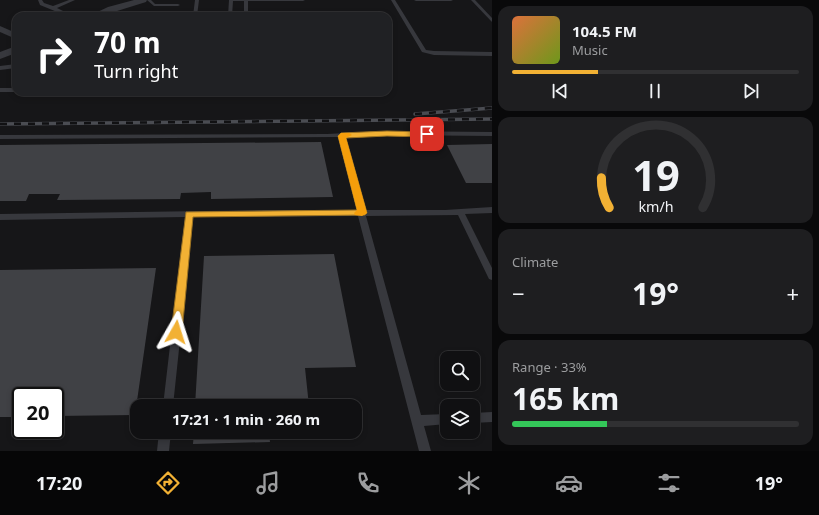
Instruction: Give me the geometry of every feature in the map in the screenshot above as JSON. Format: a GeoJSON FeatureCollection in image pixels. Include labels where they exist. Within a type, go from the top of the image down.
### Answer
{"type":"FeatureCollection","features":[{"type":"Feature","properties":{"kind":"street"},"geometry":{"type":"LineString","coordinates":[[103,12],[143,0]]}},
{"type":"Feature","properties":{"kind":"street"},"geometry":{"type":"LineString","coordinates":[[0,29],[12,34]]}},
{"type":"Feature","properties":{"kind":"street"},"geometry":{"type":"LineString","coordinates":[[0,56],[12,51]]}},
{"type":"Feature","properties":{"kind":"lane"},"geometry":{"type":"LineString","coordinates":[[40,0],[42,4],[62,12]]}},
{"type":"Feature","properties":{"kind":"lane"},"geometry":{"type":"LineString","coordinates":[[53,8],[73,0]]}},
{"type":"Feature","properties":{"kind":"lane"},"geometry":{"type":"LineString","coordinates":[[149,0],[154,5],[178,5]]}},
{"type":"Feature","properties":{"kind":"lane"},"geometry":{"type":"LineString","coordinates":[[196,12],[198,0]]}},
{"type":"Feature","properties":{"kind":"lane"},"geometry":{"type":"LineString","coordinates":[[230,12],[231,0],[303,0]]}},
{"type":"Feature","properties":{"kind":"lane"},"geometry":{"type":"LineString","coordinates":[[246,0],[246,12]]}},
{"type":"Feature","properties":{"kind":"lane"},"geometry":{"type":"LineString","coordinates":[[393,0],[424,52],[492,54]]}},
{"type":"Feature","properties":{"kind":"lane"},"geometry":{"type":"LineString","coordinates":[[416,0],[451,0]]}},
{"type":"Feature","properties":{"kind":"lane"},"geometry":{"type":"LineString","coordinates":[[473,0],[492,21]]}},
{"type":"Feature","properties":{"kind":"lane"},"geometry":{"type":"LineString","coordinates":[[0,68],[12,66]]}},
{"type":"Feature","properties":{"kind":"lane"},"geometry":{"type":"LineString","coordinates":[[0,90],[12,90]]}},
{"type":"Feature","properties":{"kind":"lane"},"geometry":{"type":"LineString","coordinates":[[0,137],[341,136],[387,133],[492,134]]}},
{"type":"Feature","properties":{"kind":"lane"},"geometry":{"type":"LineString","coordinates":[[341,136],[425,451]]}},
{"type":"Feature","properties":{"kind":"lane"},"geometry":{"type":"LineString","coordinates":[[0,217],[460,212],[492,210]]}},
{"type":"Feature","properties":{"kind":"lane"},"geometry":{"type":"LineString","coordinates":[[460,212],[492,276]]}},
{"type":"Feature","properties":{"kind":"lane"},"geometry":{"type":"LineString","coordinates":[[169,399],[189,214]]}},
{"type":"Feature","properties":{"kind":"lane"},"geometry":{"type":"LineString","coordinates":[[480,418],[492,417]]}},
{"type":"Feature","properties":{"kind":"lane"},"geometry":{"type":"LineString","coordinates":[[417,421],[440,419]]}},
{"type":"Feature","properties":{"kind":"lane"},"geometry":{"type":"LineString","coordinates":[[163,451],[164,439]]}},
{"type":"Feature","properties":{"kind":"building"},"geometry":{"type":"Polygon","coordinates":[[[321,142],[333,197],[211,199],[211,192],[181,193],[180,199],[57,200],[60,194],[29,194],[26,201],[0,201],[0,145],[321,142]]]}},
{"type":"Feature","properties":{"kind":"building"},"geometry":{"type":"Polygon","coordinates":[[[492,144],[492,183],[466,183],[447,145],[492,144]]]}},
{"type":"Feature","properties":{"kind":"building"},"geometry":{"type":"Polygon","coordinates":[[[334,254],[356,367],[305,368],[308,399],[195,399],[204,256],[334,254]]]}},
{"type":"Feature","properties":{"kind":"building"},"geometry":{"type":"Polygon","coordinates":[[[156,268],[137,399],[130,399],[130,415],[64,416],[64,387],[12,387],[12,417],[0,417],[0,270],[156,268]]]}},
{"type":"Feature","properties":{"kind":"building"},"geometry":{"type":"Polygon","coordinates":[[[193,439],[270,439],[270,442],[193,444],[193,439]]]}},
{"type":"Feature","properties":{"kind":"railway"},"geometry":{"type":"LineString","coordinates":[[415,114],[492,108]]}},
{"type":"Feature","properties":{"kind":"railway"},"geometry":{"type":"LineString","coordinates":[[0,124],[492,119]]}},
{"type":"Feature","properties":{"kind":"slow traffic"},"geometry":{"type":"LineString","coordinates":[[349,135],[341,136],[362,213],[358,213]]}},
{"type":"Feature","properties":{"kind":"route"},"geometry":{"type":"LineString","coordinates":[[176,332],[189,214],[362,213],[341,136],[387,133],[427,134]]}}]}
